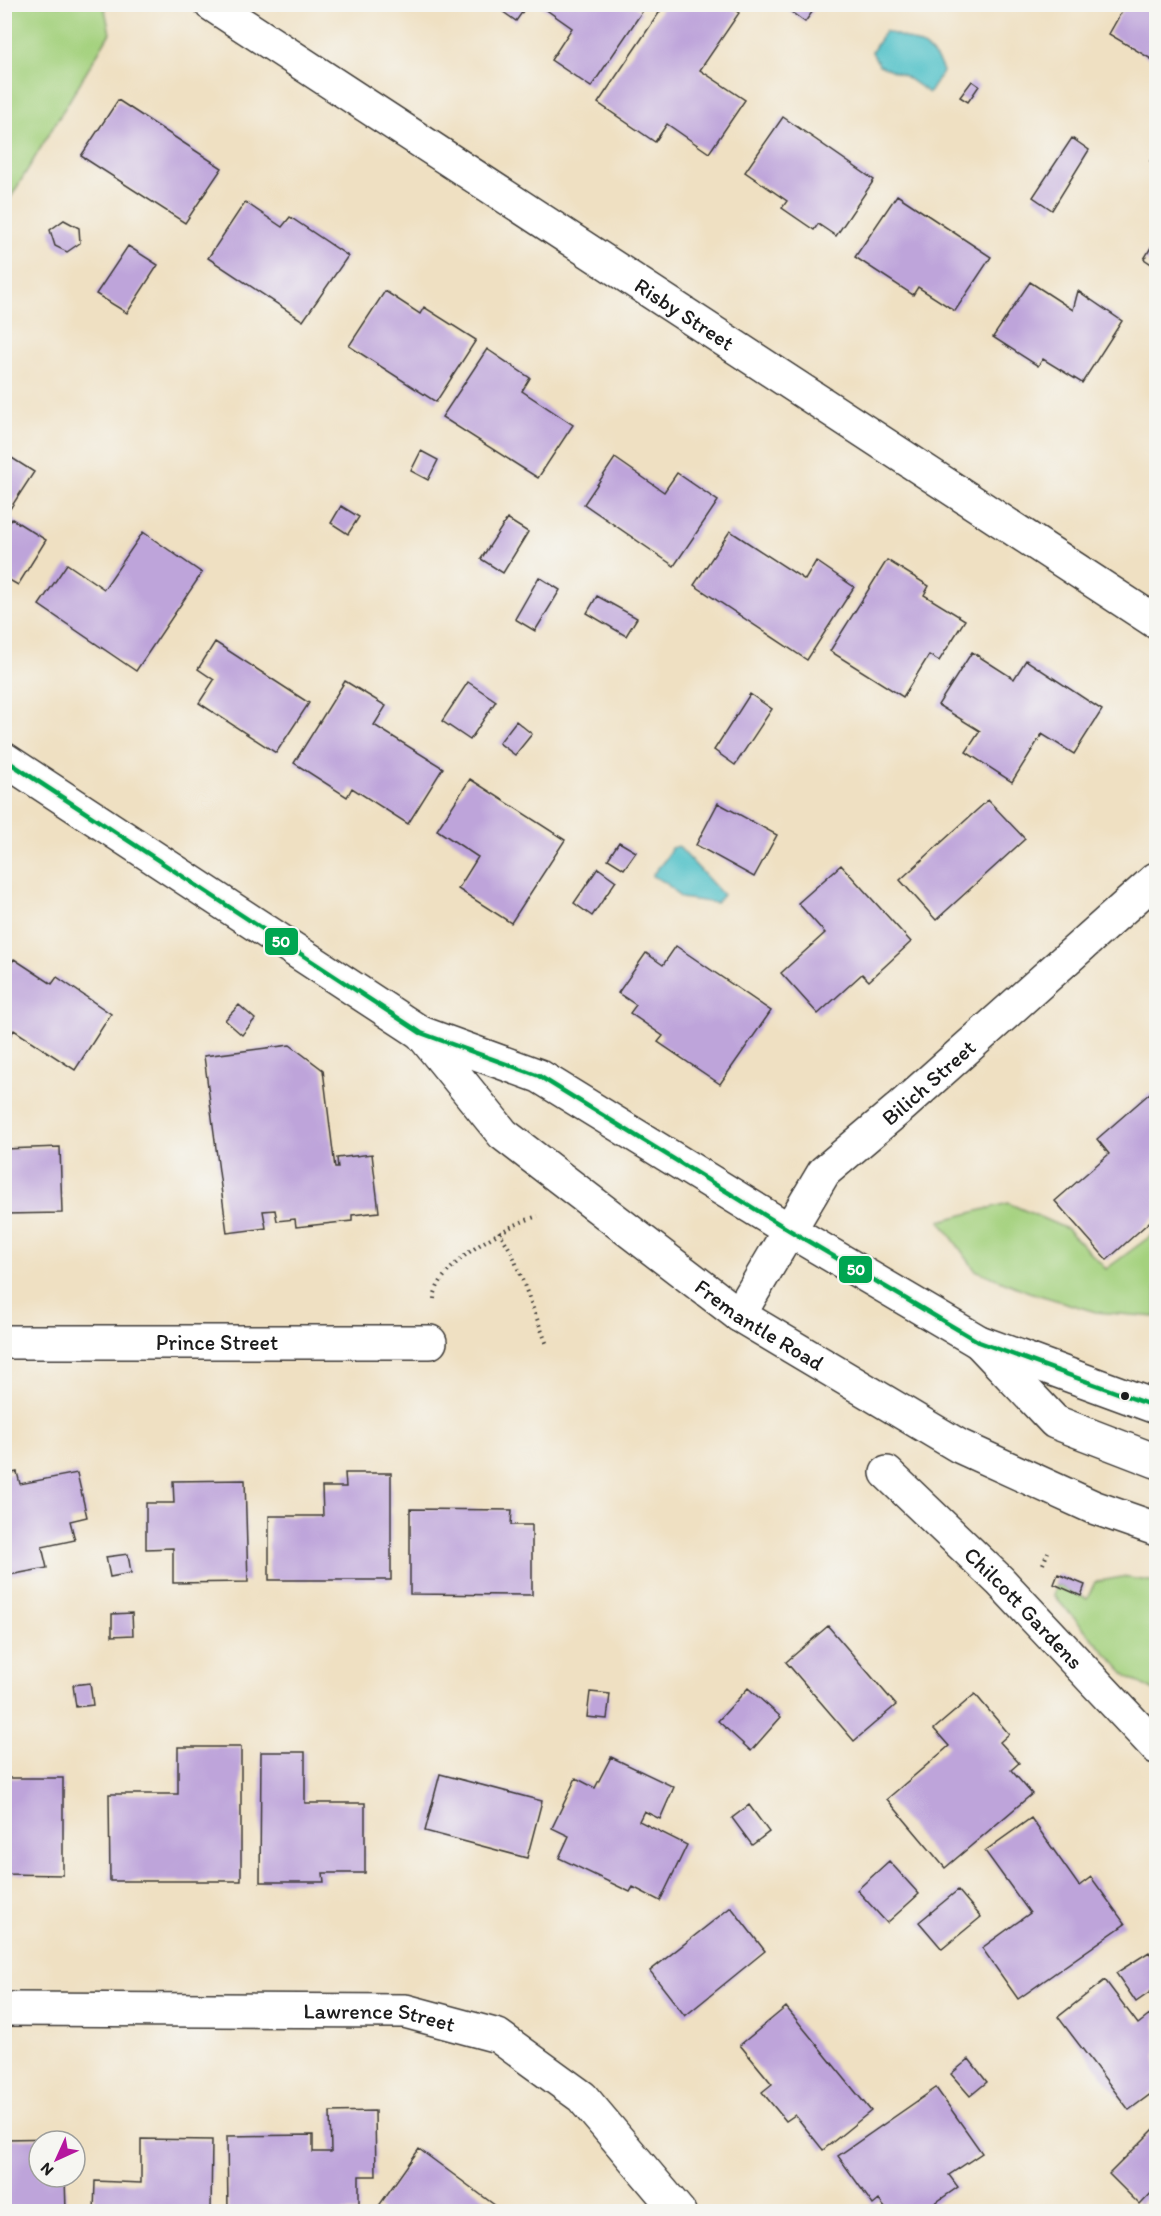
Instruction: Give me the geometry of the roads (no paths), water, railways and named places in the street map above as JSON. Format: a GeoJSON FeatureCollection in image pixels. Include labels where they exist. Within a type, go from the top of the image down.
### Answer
{"type":"FeatureCollection","features":[{"type":"Feature","properties":{"kind":"street","name":"Risby Street"},"geometry":{"type":"LineString","coordinates":[[211,4],[1156,622]]}},
{"type":"Feature","properties":{"kind":"street","name":"Fremantle Road"},"geometry":{"type":"LineString","coordinates":[[4,759],[422,1033],[539,1076],[789,1230],[979,1342],[1156,1407]]}},
{"type":"Feature","properties":{"kind":"street","name":"Bilich Street"},"geometry":{"type":"LineString","coordinates":[[739,1315],[789,1230],[831,1165],[902,1106],[1156,879]]}},
{"type":"Feature","properties":{"kind":"street","name":"Fremantle Road"},"geometry":{"type":"LineString","coordinates":[[422,1033],[503,1134],[739,1315],[958,1446],[1093,1508],[1156,1529]]}},
{"type":"Feature","properties":{"kind":"street","name":"Prince Street"},"geometry":{"type":"LineString","coordinates":[[4,1342],[430,1342]]}},
{"type":"Feature","properties":{"kind":"street"},"geometry":{"type":"LineString","coordinates":[[979,1342],[1054,1422],[1156,1461]]}},
{"type":"Feature","properties":{"kind":"street","name":"Chilcott Gardens"},"geometry":{"type":"LineString","coordinates":[[887,1473],[1000,1581],[1156,1747]]}},
{"type":"Feature","properties":{"kind":"street","name":"Lawrence Street"},"geometry":{"type":"LineString","coordinates":[[4,2009],[405,2011],[498,2036],[582,2097],[679,2211]]}},
{"type":"Feature","properties":{"kind":"water"},"geometry":{"type":"Polygon","coordinates":[[[885,31],[920,44],[939,62],[943,71],[929,93],[903,75],[879,65],[872,52],[885,31]]]}},
{"type":"Feature","properties":{"kind":"water"},"geometry":{"type":"Polygon","coordinates":[[[678,846],[723,895],[716,903],[681,898],[665,882],[652,876],[668,856],[671,848],[678,846]]]}}]}
